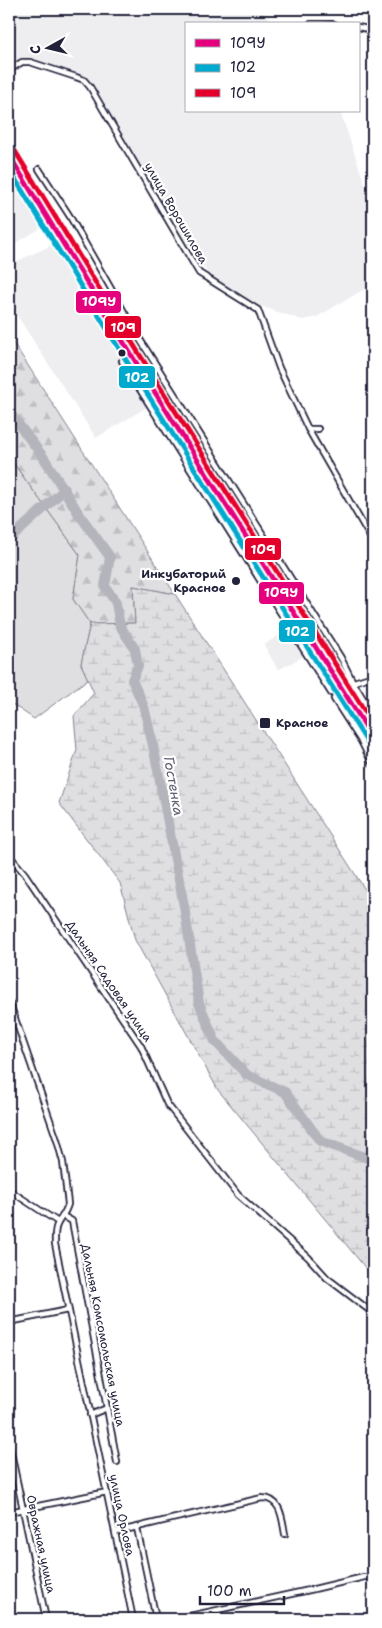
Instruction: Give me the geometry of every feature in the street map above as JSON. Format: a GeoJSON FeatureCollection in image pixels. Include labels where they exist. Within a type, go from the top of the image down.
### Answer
{"type":"FeatureCollection","features":[{"type":"Feature","properties":{"kind":"main road"},"geometry":{"type":"LineString","coordinates":[[9,155],[132,356],[373,738]]}},
{"type":"Feature","properties":{"kind":"street"},"geometry":{"type":"LineString","coordinates":[[360,27],[373,30]]}},
{"type":"Feature","properties":{"kind":"street","name":"улица Ворошилова"},"geometry":{"type":"LineString","coordinates":[[9,70],[22,62],[30,62],[76,77],[88,84],[199,273],[258,310],[279,368],[308,428],[373,542]]}},
{"type":"Feature","properties":{"kind":"street"},"geometry":{"type":"LineString","coordinates":[[39,169],[69,215],[139,338],[341,658],[373,715]]}},
{"type":"Feature","properties":{"kind":"street"},"geometry":{"type":"LineString","coordinates":[[132,356],[122,361],[330,693]]}},
{"type":"Feature","properties":{"kind":"street"},"geometry":{"type":"LineString","coordinates":[[308,428],[318,429]]}},
{"type":"Feature","properties":{"kind":"street"},"geometry":{"type":"LineString","coordinates":[[341,686],[373,676]]}},
{"type":"Feature","properties":{"kind":"street"},"geometry":{"type":"LineString","coordinates":[[334,699],[361,741],[373,765]]}},
{"type":"Feature","properties":{"kind":"street","name":"Дальняя Садовая улица"},"geometry":{"type":"LineString","coordinates":[[9,855],[25,874],[141,1046],[167,1104],[238,1195],[308,1257],[327,1278],[373,1313]]}},
{"type":"Feature","properties":{"kind":"street"},"geometry":{"type":"LineString","coordinates":[[9,1001],[57,1140],[63,1162],[68,1204],[58,1222],[9,1190]]}},
{"type":"Feature","properties":{"kind":"street","name":"Дальняя Комсомольская улица"},"geometry":{"type":"LineString","coordinates":[[63,1216],[72,1221],[117,1462]]}},
{"type":"Feature","properties":{"kind":"street","name":"улица Орлова"},"geometry":{"type":"LineString","coordinates":[[58,1222],[55,1230],[55,1244],[134,1619]]}},
{"type":"Feature","properties":{"kind":"street"},"geometry":{"type":"LineString","coordinates":[[9,1322],[68,1310]]}},
{"type":"Feature","properties":{"kind":"street"},"geometry":{"type":"LineString","coordinates":[[90,1415],[107,1408]]}},
{"type":"Feature","properties":{"kind":"street","name":"Овражная улица"},"geometry":{"type":"LineString","coordinates":[[9,1443],[46,1619]]}},
{"type":"Feature","properties":{"kind":"street"},"geometry":{"type":"LineString","coordinates":[[9,1512],[107,1492]]}},
{"type":"Feature","properties":{"kind":"street"},"geometry":{"type":"LineString","coordinates":[[116,1532],[267,1498],[276,1503],[279,1508],[285,1534]]}},
{"type":"Feature","properties":{"kind":"street","name":"улица Орлова"},"geometry":{"type":"LineString","coordinates":[[137,1528],[156,1619]]}},
{"type":"Feature","properties":{"kind":"street"},"geometry":{"type":"LineString","coordinates":[[176,1619],[364,1577],[373,1577]]}},
{"type":"Feature","properties":{"kind":"shaded area"},"geometry":{"type":"Polygon","coordinates":[[[9,9],[261,9],[272,22],[185,22],[185,112],[340,112],[373,208],[373,284],[317,317],[302,320],[225,294],[166,217],[87,78],[20,58],[13,62],[9,55],[9,9]]]}},
{"type":"Feature","properties":{"kind":"shaded area"},"geometry":{"type":"Polygon","coordinates":[[[9,174],[43,227],[9,247],[9,174]]]}},
{"type":"Feature","properties":{"kind":"shaded area"},"geometry":{"type":"Polygon","coordinates":[[[52,245],[68,272],[76,280],[152,404],[96,438],[9,303],[9,265],[52,245]]]}},
{"type":"Feature","properties":{"kind":"shaded area"},"geometry":{"type":"Polygon","coordinates":[[[288,629],[304,656],[278,670],[264,645],[288,629]]]}},
{"type":"Feature","properties":{"kind":"green space"},"geometry":{"type":"Polygon","coordinates":[[[9,336],[175,594],[133,586],[135,623],[90,624],[73,599],[80,555],[9,457],[9,336]]]}},
{"type":"Feature","properties":{"kind":"green space"},"geometry":{"type":"Polygon","coordinates":[[[9,457],[80,555],[73,599],[90,624],[81,664],[88,679],[34,719],[9,702],[9,457]]]}},
{"type":"Feature","properties":{"kind":"green space"},"geometry":{"type":"Polygon","coordinates":[[[133,586],[175,594],[373,902],[373,1277],[218,1090],[135,940],[120,883],[59,803],[77,750],[74,716],[94,693],[81,664],[90,624],[135,623],[133,586]]]}},
{"type":"Feature","properties":{"kind":"waterway","name":"Гостенка"},"geometry":{"type":"LineString","coordinates":[[9,370],[10,413],[44,458],[79,514],[110,557],[105,586],[116,603],[120,626],[135,649],[138,666],[132,680],[144,707],[154,750],[184,906],[199,1003],[215,1041],[247,1075],[285,1092],[320,1141],[373,1160]]}},
{"type":"Feature","properties":{"kind":"waterway"},"geometry":{"type":"LineString","coordinates":[[9,540],[65,489]]}},
{"type":"Feature","properties":{"kind":"transit line","name":"109"},"geometry":{"type":"LineString","coordinates":[[15,151],[138,352],[373,724]]}},
{"type":"Feature","properties":{"kind":"transit line","name":"109У"},"geometry":{"type":"LineString","coordinates":[[9,155],[132,356],[373,738]]}},
{"type":"Feature","properties":{"kind":"transit line","name":"102"},"geometry":{"type":"LineString","coordinates":[[9,169],[126,360],[367,742]]}},
{"type":"Feature","properties":{"kind":"place","name":"Инкубаторий Красное"},"geometry":{"type":"Point","coordinates":[236,581]}},
{"type":"Feature","properties":{"kind":"place","name":"Красное"},"geometry":{"type":"Point","coordinates":[265,723]}}]}
